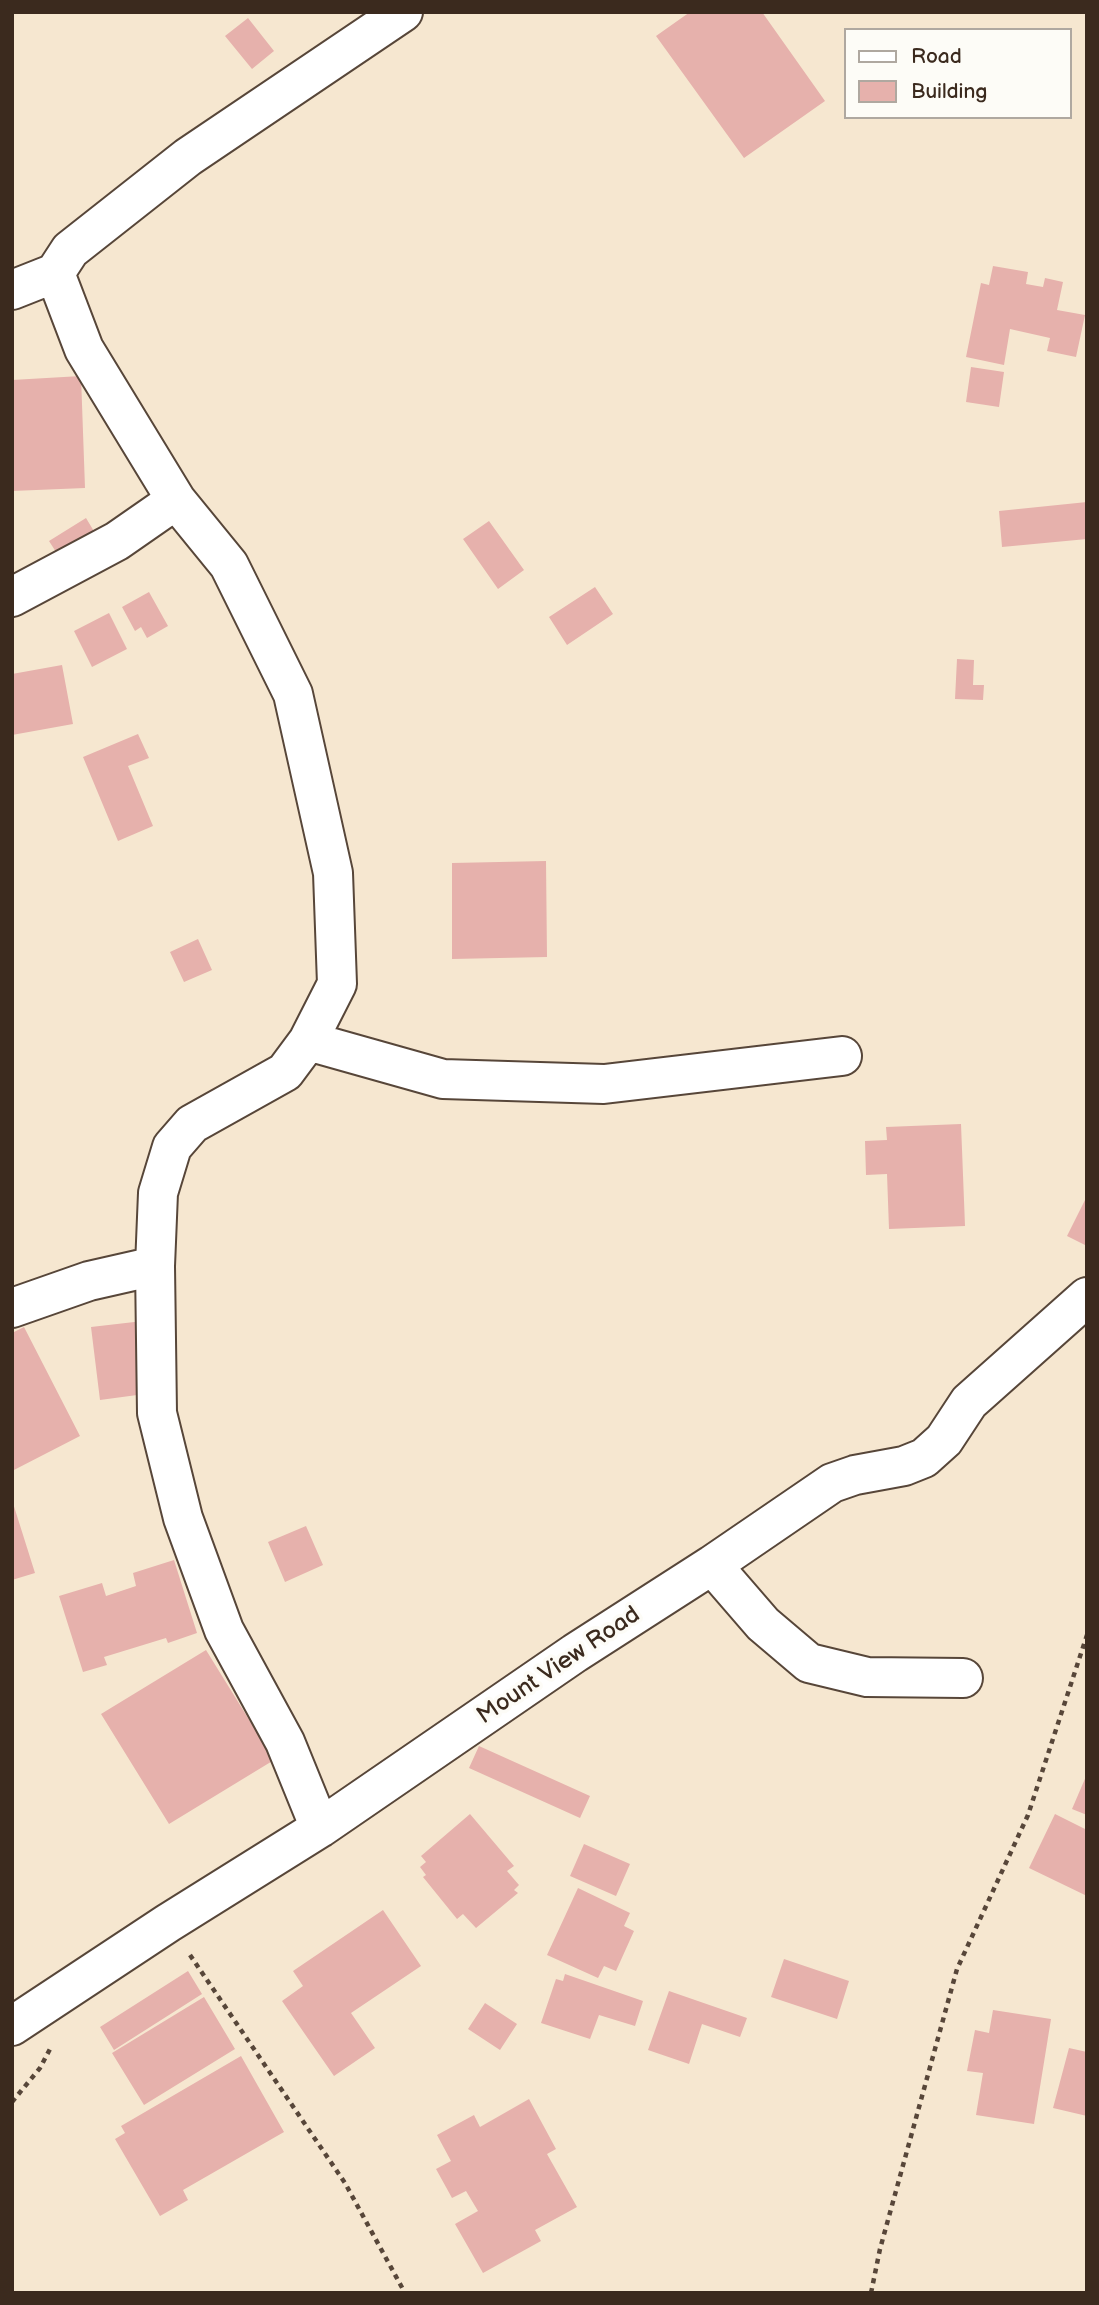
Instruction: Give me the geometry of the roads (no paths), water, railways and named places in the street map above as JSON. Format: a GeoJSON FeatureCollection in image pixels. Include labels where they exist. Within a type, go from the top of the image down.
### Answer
{"type":"FeatureCollection","features":[{"type":"Feature","properties":{"kind":"street"},"geometry":{"type":"LineString","coordinates":[[12,290],[55,273],[70,250],[188,157],[402,12]]}},
{"type":"Feature","properties":{"kind":"street"},"geometry":{"type":"LineString","coordinates":[[55,273],[84,349],[176,500],[229,565],[293,694],[333,873],[337,984],[308,1041],[285,1072],[192,1124],[172,1147],[158,1193],[155,1266],[157,1413],[183,1518],[224,1630],[285,1742],[320,1828]]}},
{"type":"Feature","properties":{"kind":"street"},"geometry":{"type":"LineString","coordinates":[[12,597],[117,541],[176,500]]}},
{"type":"Feature","properties":{"kind":"street"},"geometry":{"type":"LineString","coordinates":[[308,1041],[443,1079],[590,1084],[842,1055]]}},
{"type":"Feature","properties":{"kind":"street"},"geometry":{"type":"LineString","coordinates":[[12,1308],[89,1281],[155,1266]]}},
{"type":"Feature","properties":{"kind":"street","name":"Mount View Road"},"geometry":{"type":"LineString","coordinates":[[12,2026],[168,1923],[320,1828],[575,1653],[712,1565],[832,1483],[855,1475],[904,1466],[924,1458],[944,1440],[969,1402],[1087,1297]]}},
{"type":"Feature","properties":{"kind":"street"},"geometry":{"type":"LineString","coordinates":[[712,1565],[763,1624],[809,1663],[867,1676],[963,1678]]}}]}
